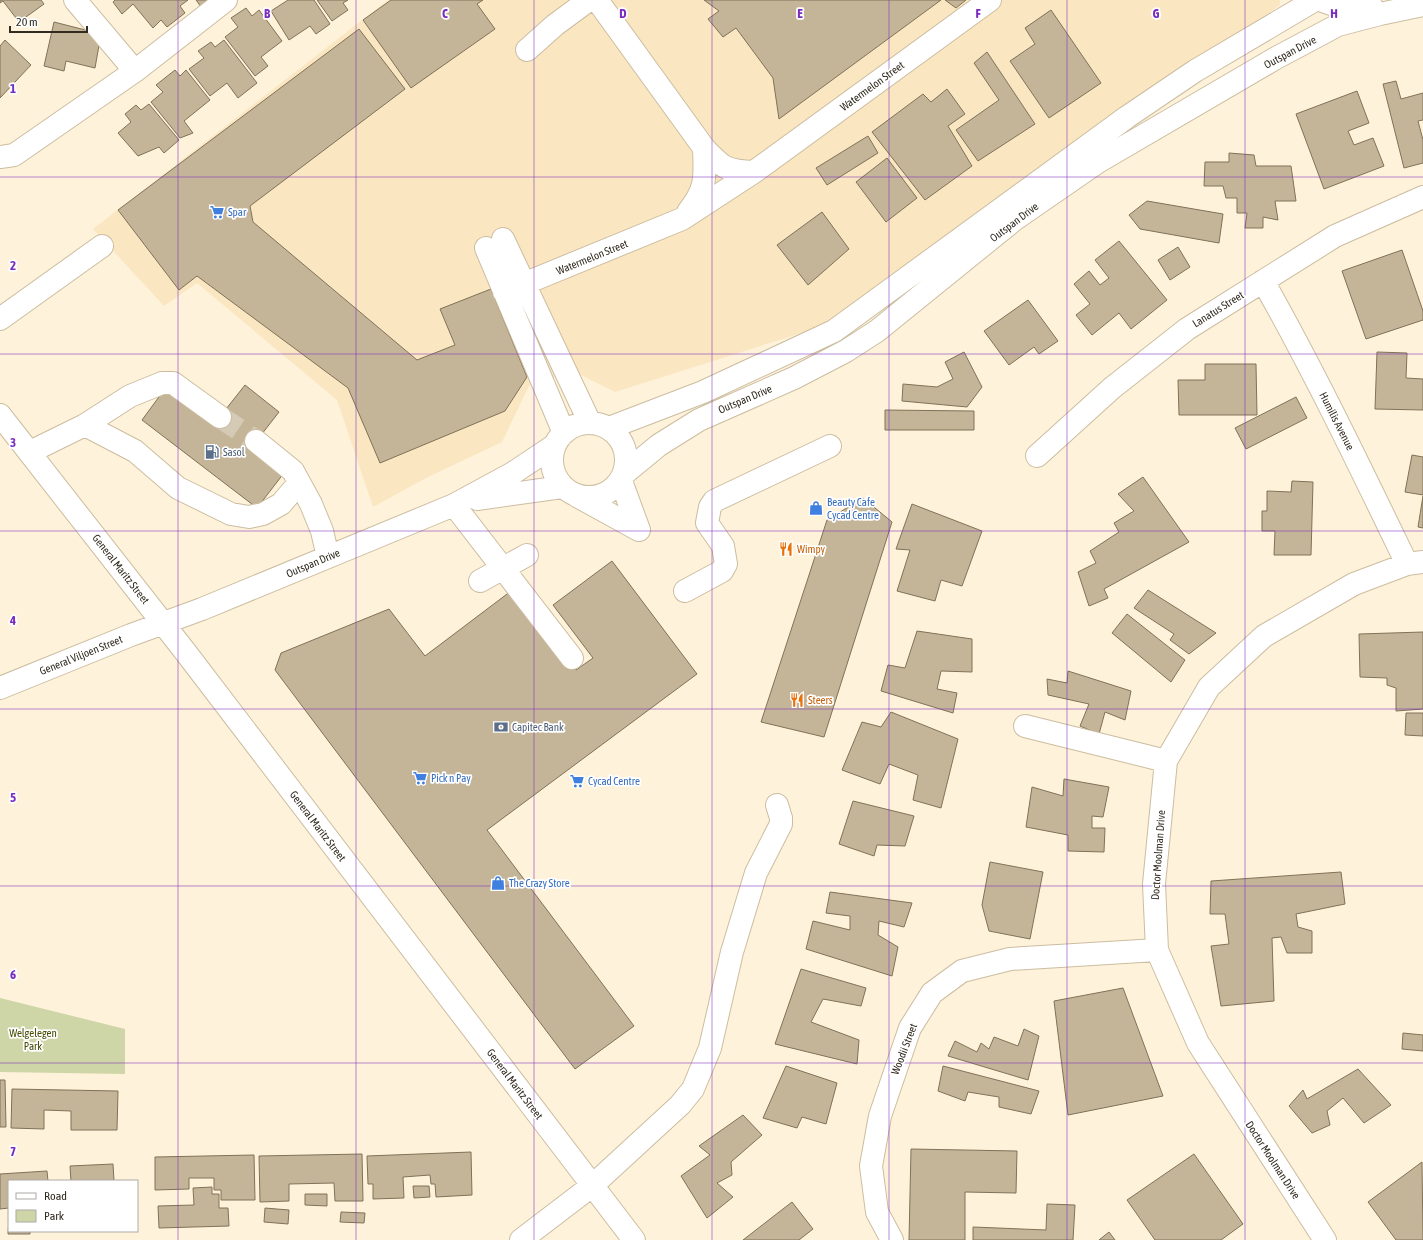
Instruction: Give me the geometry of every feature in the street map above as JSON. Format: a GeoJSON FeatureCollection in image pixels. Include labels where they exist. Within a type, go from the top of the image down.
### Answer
{"type":"FeatureCollection","features":[{"type":"Feature","properties":{"kind":"street"},"geometry":{"type":"LineString","coordinates":[[75,0],[134,71]]}},
{"type":"Feature","properties":{"kind":"street"},"geometry":{"type":"LineString","coordinates":[[0,157],[14,155],[134,71],[226,0]]}},
{"type":"Feature","properties":{"kind":"street"},"geometry":{"type":"LineString","coordinates":[[527,50],[555,25],[589,0]]}},
{"type":"Feature","properties":{"kind":"street"},"geometry":{"type":"LineString","coordinates":[[597,0],[704,148],[721,165],[734,171],[754,172]]}},
{"type":"Feature","properties":{"kind":"street","name":"Watermelon Street"},"geometry":{"type":"LineString","coordinates":[[514,288],[682,219],[754,172],[990,0]]}},
{"type":"Feature","properties":{"kind":"street","name":"Outspan Drive"},"geometry":{"type":"LineString","coordinates":[[599,425],[709,389],[834,331],[1127,117],[1195,71],[1314,0]]}},
{"type":"Feature","properties":{"kind":"street"},"geometry":{"type":"LineString","coordinates":[[1320,0],[1340,8],[1352,10],[1423,0]]}},
{"type":"Feature","properties":{"kind":"street","name":"Outspan Drive"},"geometry":{"type":"LineString","coordinates":[[623,477],[659,445],[699,420],[794,378],[878,331],[1014,220],[1111,154],[1276,58],[1338,26],[1380,14],[1423,5]]}},
{"type":"Feature","properties":{"kind":"street","name":"Watermelon Street"},"geometry":{"type":"LineString","coordinates":[[682,219],[698,199],[703,185],[705,177],[704,148]]}},
{"type":"Feature","properties":{"kind":"street","name":"Lanatus Street"},"geometry":{"type":"LineString","coordinates":[[1037,456],[1112,388],[1187,329],[1335,236],[1423,197]]}},
{"type":"Feature","properties":{"kind":"street"},"geometry":{"type":"LineString","coordinates":[[494,244],[514,288],[599,425],[622,442],[627,458],[623,477],[639,530],[570,491],[555,476],[552,462],[560,439],[577,425],[599,425]]}},
{"type":"Feature","properties":{"kind":"street"},"geometry":{"type":"LineString","coordinates":[[0,319],[102,246]]}},
{"type":"Feature","properties":{"kind":"street","name":"Humilis Avenue"},"geometry":{"type":"LineString","coordinates":[[1263,281],[1290,329],[1359,464],[1415,563]]}},
{"type":"Feature","properties":{"kind":"street"},"geometry":{"type":"LineString","coordinates":[[514,288],[560,439]]}},
{"type":"Feature","properties":{"kind":"street"},"geometry":{"type":"LineString","coordinates":[[30,452],[86,425],[130,396],[162,383],[173,383],[220,417]]}},
{"type":"Feature","properties":{"kind":"street","name":"General Maritz Street"},"geometry":{"type":"LineString","coordinates":[[0,415],[162,623],[634,1240]]}},
{"type":"Feature","properties":{"kind":"street"},"geometry":{"type":"LineString","coordinates":[[86,425],[135,451],[178,488],[231,514],[249,517],[263,514],[281,504],[299,483]]}},
{"type":"Feature","properties":{"kind":"street","name":"Outspan Drive"},"geometry":{"type":"LineString","coordinates":[[162,623],[202,609],[459,503],[513,473],[560,439]]}},
{"type":"Feature","properties":{"kind":"street"},"geometry":{"type":"LineString","coordinates":[[256,441],[293,471],[311,504],[322,531],[328,557]]}},
{"type":"Feature","properties":{"kind":"street"},"geometry":{"type":"LineString","coordinates":[[685,591],[722,571],[726,564],[723,546],[707,523],[710,507],[714,501],[830,446]]}},
{"type":"Feature","properties":{"kind":"street"},"geometry":{"type":"LineString","coordinates":[[570,491],[596,497],[607,494],[623,477]]}},
{"type":"Feature","properties":{"kind":"street","name":"Outspan Drive"},"geometry":{"type":"LineString","coordinates":[[459,503],[570,491]]}},
{"type":"Feature","properties":{"kind":"street"},"geometry":{"type":"LineString","coordinates":[[459,503],[503,567],[572,658]]}},
{"type":"Feature","properties":{"kind":"street"},"geometry":{"type":"LineString","coordinates":[[480,581],[527,554]]}},
{"type":"Feature","properties":{"kind":"street","name":"Doctor Moolman Drive"},"geometry":{"type":"LineString","coordinates":[[1325,1240],[1198,1043],[1157,950],[1154,884],[1166,761],[1208,687],[1264,636],[1354,584],[1415,563]]}},
{"type":"Feature","properties":{"kind":"street","name":"General Viljoen Street"},"geometry":{"type":"LineString","coordinates":[[0,688],[162,623]]}},
{"type":"Feature","properties":{"kind":"street"},"geometry":{"type":"LineString","coordinates":[[1025,726],[1166,761]]}},
{"type":"Feature","properties":{"kind":"street"},"geometry":{"type":"LineString","coordinates":[[521,1240],[593,1185],[680,1105],[693,1089],[710,1048],[732,952],[756,873],[781,824],[777,804]]}},
{"type":"Feature","properties":{"kind":"street","name":"Woodii Street"},"geometry":{"type":"LineString","coordinates":[[892,1240],[878,1212],[871,1166],[880,1116],[910,1028],[932,993],[962,971],[1010,959],[1157,950]]}},
{"type":"Feature","properties":{"kind":"shaded area"},"geometry":{"type":"Polygon","coordinates":[[[388,0],[1280,0],[1280,5],[827,325],[615,392],[573,371],[529,386],[502,442],[426,478],[373,507],[337,400],[197,283],[164,306],[93,229],[388,0]]]}},
{"type":"Feature","properties":{"kind":"green space","name":"Welgelegen Park"},"geometry":{"type":"Polygon","coordinates":[[[0,998],[125,1029],[125,1074],[0,1072],[0,998]]]}},
{"type":"Feature","properties":{"kind":"building"},"geometry":{"type":"Polygon","coordinates":[[[0,0],[41,0],[44,4],[19,22],[3,1],[0,3],[0,0]]]}},
{"type":"Feature","properties":{"kind":"building"},"geometry":{"type":"Polygon","coordinates":[[[115,0],[188,0],[180,6],[185,13],[167,27],[161,20],[153,28],[133,4],[122,14],[113,2],[115,0]]]}},
{"type":"Feature","properties":{"kind":"building"},"geometry":{"type":"Polygon","coordinates":[[[196,0],[212,0],[204,11],[196,0]]]}},
{"type":"Feature","properties":{"kind":"building"},"geometry":{"type":"Polygon","coordinates":[[[288,0],[314,0],[330,24],[316,34],[310,26],[289,40],[271,11],[288,0]]]}},
{"type":"Feature","properties":{"kind":"building"},"geometry":{"type":"Polygon","coordinates":[[[317,0],[348,0],[343,3],[348,10],[332,21],[317,0]]]}},
{"type":"Feature","properties":{"kind":"building"},"geometry":{"type":"Polygon","coordinates":[[[391,0],[483,0],[477,4],[495,29],[411,88],[363,20],[391,0]]]}},
{"type":"Feature","properties":{"kind":"building"},"geometry":{"type":"Polygon","coordinates":[[[704,0],[941,0],[779,119],[773,78],[736,28],[723,37],[708,19],[719,11],[704,0]]]}},
{"type":"Feature","properties":{"kind":"building"},"geometry":{"type":"Polygon","coordinates":[[[945,0],[966,0],[956,8],[945,0]]]}},
{"type":"Feature","properties":{"kind":"building"},"geometry":{"type":"Polygon","coordinates":[[[246,8],[252,16],[259,10],[282,41],[261,57],[268,66],[255,76],[225,37],[238,27],[231,18],[246,8]]]}},
{"type":"Feature","properties":{"kind":"building"},"geometry":{"type":"Polygon","coordinates":[[[1051,10],[1101,83],[1049,118],[1010,61],[1035,44],[1025,28],[1051,10]]]}},
{"type":"Feature","properties":{"kind":"building"},"geometry":{"type":"Polygon","coordinates":[[[54,22],[101,34],[95,68],[66,61],[64,71],[44,66],[54,22]]]}},
{"type":"Feature","properties":{"kind":"building"},"geometry":{"type":"Polygon","coordinates":[[[359,29],[405,89],[250,206],[253,222],[417,360],[455,345],[440,309],[491,289],[527,377],[505,411],[380,463],[348,388],[197,276],[179,290],[118,210],[359,29]]]}},
{"type":"Feature","properties":{"kind":"building"},"geometry":{"type":"Polygon","coordinates":[[[5,40],[31,65],[0,98],[0,46],[5,40]]]}},
{"type":"Feature","properties":{"kind":"building"},"geometry":{"type":"Polygon","coordinates":[[[224,40],[257,83],[238,98],[227,83],[210,96],[189,69],[204,58],[198,51],[211,42],[215,47],[224,40]]]}},
{"type":"Feature","properties":{"kind":"building"},"geometry":{"type":"Polygon","coordinates":[[[987,52],[1035,124],[978,161],[956,130],[999,100],[974,63],[987,52]]]}},
{"type":"Feature","properties":{"kind":"building"},"geometry":{"type":"Polygon","coordinates":[[[175,70],[180,76],[186,70],[210,100],[184,121],[193,133],[180,138],[151,102],[163,92],[156,85],[175,70]]]}},
{"type":"Feature","properties":{"kind":"building"},"geometry":{"type":"Polygon","coordinates":[[[1396,81],[1401,99],[1423,93],[1423,120],[1418,121],[1423,140],[1423,163],[1404,168],[1383,84],[1396,81]]]}},
{"type":"Feature","properties":{"kind":"building"},"geometry":{"type":"Polygon","coordinates":[[[947,89],[965,114],[948,126],[972,166],[925,200],[872,132],[923,94],[931,102],[947,89]]]}},
{"type":"Feature","properties":{"kind":"building"},"geometry":{"type":"Polygon","coordinates":[[[1357,91],[1369,123],[1348,131],[1354,145],[1373,138],[1384,166],[1324,189],[1296,114],[1357,91]]]}},
{"type":"Feature","properties":{"kind":"building"},"geometry":{"type":"Polygon","coordinates":[[[149,104],[179,140],[164,153],[159,147],[138,156],[118,133],[131,122],[125,114],[136,105],[141,110],[149,104]]]}},
{"type":"Feature","properties":{"kind":"building"},"geometry":{"type":"Polygon","coordinates":[[[868,136],[878,153],[827,185],[816,168],[868,136]]]}},
{"type":"Feature","properties":{"kind":"building"},"geometry":{"type":"Polygon","coordinates":[[[1229,153],[1254,155],[1256,166],[1291,166],[1296,201],[1275,201],[1278,220],[1263,217],[1263,228],[1245,228],[1247,213],[1237,213],[1237,198],[1226,198],[1223,186],[1204,186],[1205,162],[1229,162],[1229,153]]]}},
{"type":"Feature","properties":{"kind":"building"},"geometry":{"type":"Polygon","coordinates":[[[887,158],[917,198],[886,222],[856,182],[887,158]]]}},
{"type":"Feature","properties":{"kind":"building"},"geometry":{"type":"Polygon","coordinates":[[[1147,201],[1223,214],[1219,243],[1140,229],[1129,215],[1147,201]]]}},
{"type":"Feature","properties":{"kind":"building"},"geometry":{"type":"Polygon","coordinates":[[[822,212],[849,249],[808,285],[777,245],[822,212]]]}},
{"type":"Feature","properties":{"kind":"building"},"geometry":{"type":"Polygon","coordinates":[[[1119,241],[1167,300],[1131,329],[1119,313],[1092,335],[1076,315],[1090,304],[1074,284],[1089,271],[1100,285],[1109,278],[1095,260],[1119,241]]]}},
{"type":"Feature","properties":{"kind":"building"},"geometry":{"type":"Polygon","coordinates":[[[1178,247],[1190,267],[1170,280],[1158,260],[1178,247]]]}},
{"type":"Feature","properties":{"kind":"building"},"geometry":{"type":"Polygon","coordinates":[[[1402,250],[1423,311],[1423,320],[1366,339],[1342,271],[1402,250]]]}},
{"type":"Feature","properties":{"kind":"building"},"geometry":{"type":"Polygon","coordinates":[[[1028,300],[1058,341],[1039,354],[1034,347],[1009,365],[984,331],[1028,300]]]}},
{"type":"Feature","properties":{"kind":"building"},"geometry":{"type":"Polygon","coordinates":[[[964,352],[982,387],[967,407],[902,401],[903,384],[937,387],[953,379],[945,362],[964,352]]]}},
{"type":"Feature","properties":{"kind":"building"},"geometry":{"type":"Polygon","coordinates":[[[1377,352],[1407,353],[1406,378],[1423,379],[1423,410],[1375,409],[1377,352]]]}},
{"type":"Feature","properties":{"kind":"building"},"geometry":{"type":"Polygon","coordinates":[[[1205,364],[1256,364],[1257,415],[1179,415],[1178,380],[1205,380],[1205,364]]]}},
{"type":"Feature","properties":{"kind":"building"},"geometry":{"type":"Polygon","coordinates":[[[245,385],[279,412],[251,448],[284,473],[257,508],[142,420],[167,386],[215,423],[245,385]]]}},
{"type":"Feature","properties":{"kind":"building"},"geometry":{"type":"Polygon","coordinates":[[[1296,397],[1307,418],[1246,449],[1235,428],[1296,397]]]}},
{"type":"Feature","properties":{"kind":"building"},"geometry":{"type":"Polygon","coordinates":[[[885,410],[974,411],[974,430],[885,430],[885,410]]]}},
{"type":"Feature","properties":{"kind":"building"},"geometry":{"type":"Polygon","coordinates":[[[1412,455],[1423,457],[1423,495],[1405,492],[1412,455]]]}},
{"type":"Feature","properties":{"kind":"building"},"geometry":{"type":"Polygon","coordinates":[[[1143,477],[1189,542],[1104,589],[1108,598],[1089,606],[1078,572],[1096,563],[1090,551],[1119,532],[1114,523],[1134,511],[1118,494],[1143,477]]]}},
{"type":"Feature","properties":{"kind":"building"},"geometry":{"type":"Polygon","coordinates":[[[1292,481],[1313,482],[1311,555],[1274,555],[1275,531],[1262,531],[1262,511],[1267,511],[1267,491],[1291,492],[1292,481]]]}},
{"type":"Feature","properties":{"kind":"building"},"geometry":{"type":"Polygon","coordinates":[[[1423,496],[1423,528],[1418,527],[1423,496]]]}},
{"type":"Feature","properties":{"kind":"building"},"geometry":{"type":"Polygon","coordinates":[[[863,498],[892,522],[824,737],[761,722],[827,520],[863,498]]]}},
{"type":"Feature","properties":{"kind":"building"},"geometry":{"type":"Polygon","coordinates":[[[912,504],[982,531],[962,586],[941,580],[935,601],[897,591],[910,550],[896,549],[912,504]]]}},
{"type":"Feature","properties":{"kind":"building"},"geometry":{"type":"Polygon","coordinates":[[[612,561],[697,674],[487,830],[634,1026],[575,1069],[275,670],[281,653],[389,609],[425,656],[515,588],[576,670],[593,658],[553,605],[612,561]]]}},
{"type":"Feature","properties":{"kind":"building"},"geometry":{"type":"Polygon","coordinates":[[[1148,590],[1216,633],[1189,654],[1170,640],[1174,634],[1134,608],[1148,590]]]}},
{"type":"Feature","properties":{"kind":"building"},"geometry":{"type":"Polygon","coordinates":[[[1127,614],[1185,660],[1171,682],[1112,633],[1127,614]]]}},
{"type":"Feature","properties":{"kind":"building"},"geometry":{"type":"Polygon","coordinates":[[[917,631],[972,639],[972,672],[941,671],[937,689],[957,693],[953,713],[881,691],[888,665],[905,668],[917,631]]]}},
{"type":"Feature","properties":{"kind":"building"},"geometry":{"type":"Polygon","coordinates":[[[1423,632],[1423,709],[1396,711],[1396,688],[1387,685],[1387,678],[1360,677],[1359,634],[1423,632]]]}},
{"type":"Feature","properties":{"kind":"building"},"geometry":{"type":"Polygon","coordinates":[[[1068,671],[1131,691],[1125,720],[1105,712],[1099,734],[1080,726],[1089,704],[1048,695],[1047,679],[1067,683],[1068,671]]]}},
{"type":"Feature","properties":{"kind":"building"},"geometry":{"type":"Polygon","coordinates":[[[891,712],[958,739],[941,808],[913,800],[918,775],[889,764],[880,784],[842,770],[862,722],[881,727],[891,712]]]}},
{"type":"Feature","properties":{"kind":"building"},"geometry":{"type":"Polygon","coordinates":[[[1406,713],[1423,713],[1423,736],[1405,735],[1406,713]]]}},
{"type":"Feature","properties":{"kind":"building"},"geometry":{"type":"Polygon","coordinates":[[[1064,779],[1109,787],[1103,817],[1092,816],[1092,828],[1105,828],[1104,852],[1068,851],[1068,835],[1026,827],[1032,787],[1063,796],[1064,779]]]}},
{"type":"Feature","properties":{"kind":"building"},"geometry":{"type":"Polygon","coordinates":[[[853,801],[914,816],[905,846],[877,845],[874,856],[839,844],[853,801]]]}},
{"type":"Feature","properties":{"kind":"building"},"geometry":{"type":"Polygon","coordinates":[[[990,862],[1043,872],[1030,939],[989,931],[982,905],[990,862]]]}},
{"type":"Feature","properties":{"kind":"building"},"geometry":{"type":"Polygon","coordinates":[[[1341,872],[1345,904],[1296,914],[1298,927],[1312,931],[1312,953],[1287,953],[1281,937],[1272,938],[1274,1001],[1221,1006],[1211,946],[1229,944],[1225,914],[1210,914],[1211,881],[1341,872]]]}},
{"type":"Feature","properties":{"kind":"building"},"geometry":{"type":"Polygon","coordinates":[[[830,892],[912,903],[904,927],[879,921],[878,935],[898,947],[892,976],[806,949],[813,921],[850,930],[850,916],[826,913],[830,892]]]}},
{"type":"Feature","properties":{"kind":"building"},"geometry":{"type":"Polygon","coordinates":[[[801,969],[866,988],[861,1006],[823,999],[811,1022],[859,1040],[857,1064],[775,1044],[801,969]]]}},
{"type":"Feature","properties":{"kind":"building"},"geometry":{"type":"Polygon","coordinates":[[[1123,988],[1163,1096],[1068,1115],[1054,1001],[1123,988]]]}},
{"type":"Feature","properties":{"kind":"building"},"geometry":{"type":"Polygon","coordinates":[[[1024,1029],[1039,1036],[1028,1080],[948,1056],[955,1041],[977,1052],[981,1043],[989,1049],[994,1037],[1018,1046],[1024,1029]]]}},
{"type":"Feature","properties":{"kind":"building"},"geometry":{"type":"Polygon","coordinates":[[[1403,1033],[1423,1035],[1423,1051],[1402,1049],[1403,1033]]]}},
{"type":"Feature","properties":{"kind":"building"},"geometry":{"type":"Polygon","coordinates":[[[786,1066],[837,1083],[826,1124],[802,1117],[797,1128],[763,1118],[786,1066]]]}},
{"type":"Feature","properties":{"kind":"building"},"geometry":{"type":"Polygon","coordinates":[[[943,1066],[1039,1091],[1031,1114],[999,1107],[999,1097],[968,1092],[965,1101],[938,1091],[943,1066]]]}},
{"type":"Feature","properties":{"kind":"building"},"geometry":{"type":"Polygon","coordinates":[[[1358,1069],[1391,1105],[1364,1123],[1343,1098],[1327,1111],[1330,1125],[1312,1133],[1289,1106],[1303,1090],[1307,1099],[1358,1069]]]}},
{"type":"Feature","properties":{"kind":"building"},"geometry":{"type":"Polygon","coordinates":[[[0,1080],[5,1080],[6,1127],[0,1127],[0,1080]]]}},
{"type":"Feature","properties":{"kind":"building"},"geometry":{"type":"Polygon","coordinates":[[[12,1089],[118,1091],[117,1130],[71,1130],[71,1111],[44,1110],[44,1129],[11,1128],[12,1089]]]}},
{"type":"Feature","properties":{"kind":"building"},"geometry":{"type":"Polygon","coordinates":[[[743,1115],[762,1135],[731,1162],[732,1175],[717,1183],[733,1197],[707,1218],[681,1176],[710,1155],[699,1146],[743,1115]]]}},
{"type":"Feature","properties":{"kind":"building"},"geometry":{"type":"Polygon","coordinates":[[[911,1149],[1017,1151],[1016,1193],[965,1192],[965,1240],[909,1240],[911,1149]]]}},
{"type":"Feature","properties":{"kind":"building"},"geometry":{"type":"Polygon","coordinates":[[[471,1152],[472,1195],[436,1197],[435,1184],[431,1184],[430,1175],[403,1177],[404,1198],[373,1199],[373,1184],[368,1184],[367,1156],[471,1152]]]}},
{"type":"Feature","properties":{"kind":"building"},"geometry":{"type":"Polygon","coordinates":[[[362,1154],[363,1201],[335,1201],[334,1183],[289,1184],[289,1201],[260,1202],[259,1156],[362,1154]]]}},
{"type":"Feature","properties":{"kind":"building"},"geometry":{"type":"Polygon","coordinates":[[[1194,1154],[1243,1224],[1221,1240],[1155,1240],[1127,1200],[1194,1154]]]}},
{"type":"Feature","properties":{"kind":"building"},"geometry":{"type":"Polygon","coordinates":[[[254,1155],[255,1200],[221,1200],[221,1190],[214,1190],[214,1178],[189,1178],[189,1189],[155,1190],[155,1157],[254,1155]]]}},
{"type":"Feature","properties":{"kind":"building"},"geometry":{"type":"Polygon","coordinates":[[[1422,1162],[1423,1240],[1396,1240],[1368,1202],[1422,1162]]]}},
{"type":"Feature","properties":{"kind":"building"},"geometry":{"type":"Polygon","coordinates":[[[113,1164],[114,1180],[71,1180],[70,1166],[113,1164]]]}},
{"type":"Feature","properties":{"kind":"building"},"geometry":{"type":"Polygon","coordinates":[[[47,1171],[48,1180],[8,1180],[8,1208],[0,1209],[0,1174],[47,1171]]]}},
{"type":"Feature","properties":{"kind":"building"},"geometry":{"type":"Polygon","coordinates":[[[413,1186],[429,1186],[430,1197],[414,1198],[413,1186]]]}},
{"type":"Feature","properties":{"kind":"building"},"geometry":{"type":"Polygon","coordinates":[[[212,1187],[212,1194],[219,1194],[219,1208],[228,1208],[229,1226],[159,1228],[158,1206],[194,1205],[193,1188],[212,1187]]]}},
{"type":"Feature","properties":{"kind":"building"},"geometry":{"type":"Polygon","coordinates":[[[305,1194],[327,1194],[327,1206],[305,1205],[305,1194]]]}},
{"type":"Feature","properties":{"kind":"building"},"geometry":{"type":"Polygon","coordinates":[[[792,1202],[813,1229],[799,1240],[743,1240],[792,1202]]]}},
{"type":"Feature","properties":{"kind":"building"},"geometry":{"type":"Polygon","coordinates":[[[1047,1204],[1075,1205],[1073,1240],[973,1240],[973,1227],[1046,1230],[1047,1204]]]}},
{"type":"Feature","properties":{"kind":"building"},"geometry":{"type":"Polygon","coordinates":[[[265,1208],[289,1210],[288,1224],[264,1222],[265,1208]]]}},
{"type":"Feature","properties":{"kind":"building"},"geometry":{"type":"Polygon","coordinates":[[[341,1212],[365,1213],[364,1223],[340,1222],[341,1212]]]}},
{"type":"Feature","properties":{"kind":"building"},"geometry":{"type":"Polygon","coordinates":[[[8,1232],[30,1232],[30,1234],[8,1234],[8,1232]]]}},
{"type":"Feature","properties":{"kind":"building"},"geometry":{"type":"Polygon","coordinates":[[[1109,1232],[1115,1240],[1099,1240],[1109,1232]]]}},
{"type":"Feature","properties":{"kind":"tunnel"},"geometry":{"type":"LineString","coordinates":[[220,417],[256,441]]}},
{"type":"Feature","properties":{"kind":"place","name":"Spar"},"geometry":{"type":"Point","coordinates":[217,212]}},
{"type":"Feature","properties":{"kind":"place","name":"Sasol"},"geometry":{"type":"Point","coordinates":[212,452]}},
{"type":"Feature","properties":{"kind":"place","name":"Beauty Cafe Cycad Centre"},"geometry":{"type":"Point","coordinates":[816,508]}},
{"type":"Feature","properties":{"kind":"place","name":"Wimpy"},"geometry":{"type":"Point","coordinates":[786,549]}},
{"type":"Feature","properties":{"kind":"place","name":"Steers"},"geometry":{"type":"Point","coordinates":[797,700]}},
{"type":"Feature","properties":{"kind":"place","name":"Capitec Bank"},"geometry":{"type":"Point","coordinates":[501,727]}},
{"type":"Feature","properties":{"kind":"place","name":"Pick n Pay"},"geometry":{"type":"Point","coordinates":[420,778]}},
{"type":"Feature","properties":{"kind":"place","name":"Cycad Centre"},"geometry":{"type":"Point","coordinates":[577,781]}},
{"type":"Feature","properties":{"kind":"place","name":"The Crazy Store"},"geometry":{"type":"Point","coordinates":[498,883]}}]}
